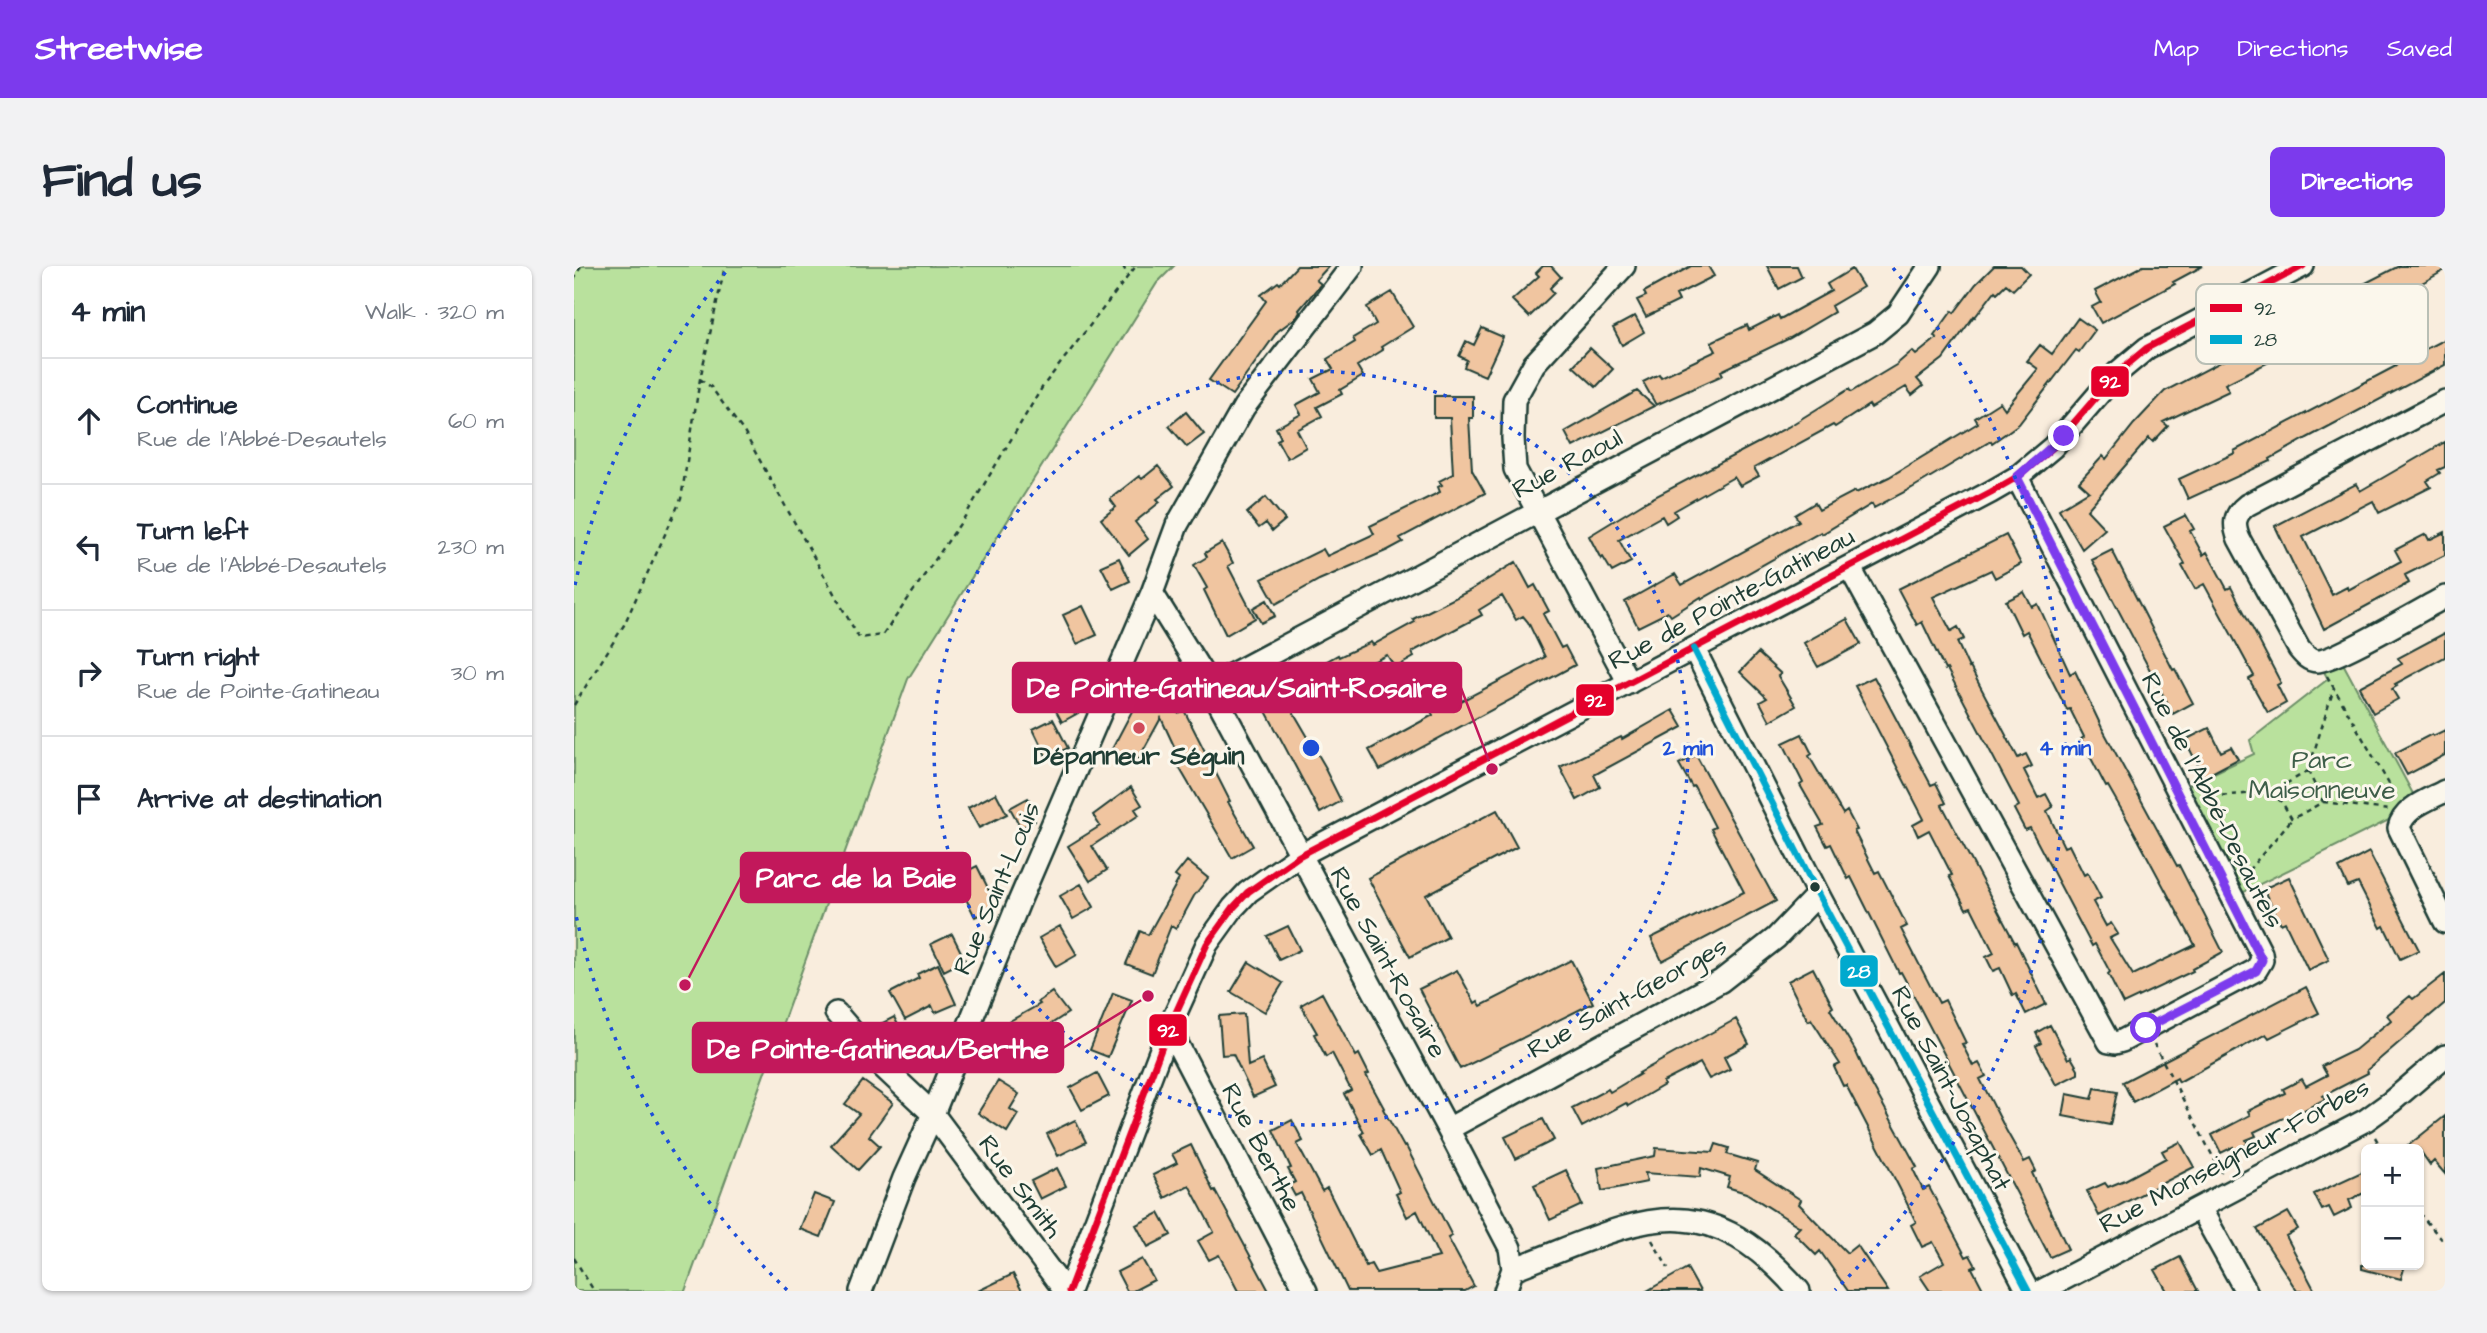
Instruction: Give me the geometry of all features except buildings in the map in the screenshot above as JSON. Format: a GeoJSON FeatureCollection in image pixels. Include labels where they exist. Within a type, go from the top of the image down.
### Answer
{"type":"FeatureCollection","features":[{"type":"Feature","properties":{"kind":"street","name":"Rue Saint-Louis"},"geometry":{"type":"LineString","coordinates":[[861,1291],[904,1178],[1152,593],[1177,525],[1244,407],[1352,266]]}},
{"type":"Feature","properties":{"kind":"street"},"geometry":{"type":"LineString","coordinates":[[1624,266],[1534,364],[1514,400],[1513,438],[1515,469],[1629,683]]}},
{"type":"Feature","properties":{"kind":"street","name":"Rue Raoul"},"geometry":{"type":"LineString","coordinates":[[1209,686],[1875,333],[1898,314],[1930,266]]}},
{"type":"Feature","properties":{"kind":"street","name":"Rue de Pointe-Gatineau"},"geometry":{"type":"LineString","coordinates":[[2269,284],[2303,266]]}},
{"type":"Feature","properties":{"kind":"street","name":"Rue de Pointe-Gatineau"},"geometry":{"type":"LineString","coordinates":[[1067,1291],[1169,1028],[1196,966],[1218,928],[1248,892],[1299,856],[1850,568],[2017,477],[2064,436],[2117,373],[2139,354],[2196,323]]}},
{"type":"Feature","properties":{"kind":"street"},"geometry":{"type":"LineString","coordinates":[[2445,401],[2247,505],[2238,513],[2235,529],[2304,655],[2318,661],[2338,654],[2445,597]]}},
{"type":"Feature","properties":{"kind":"street","name":"Rue de l'Abbé-Desautels"},"geometry":{"type":"LineString","coordinates":[[1850,568],[2109,1042],[2115,1043],[2256,971],[2262,960],[2261,953],[2017,477]]}},
{"type":"Feature","properties":{"kind":"street","name":"Rue Saint-Rosaire"},"geometry":{"type":"LineString","coordinates":[[1152,593],[1209,686],[1448,1129],[1510,1248],[1513,1269]]}},
{"type":"Feature","properties":{"kind":"street","name":"Rue Saint-Josaphat"},"geometry":{"type":"LineString","coordinates":[[1694,649],[1818,894],[2028,1291]]}},
{"type":"Feature","properties":{"kind":"street"},"geometry":{"type":"LineString","coordinates":[[2445,791],[2406,813],[2400,819],[2399,828],[2445,922]]}},
{"type":"Feature","properties":{"kind":"street","name":"Rue Saint-Georges"},"geometry":{"type":"LineString","coordinates":[[1448,1129],[1721,981],[1776,938],[1818,894]]}},
{"type":"Feature","properties":{"kind":"street","name":"Rue Smith"},"geometry":{"type":"LineString","coordinates":[[836,1013],[883,1067],[933,1114],[1067,1291]]}},
{"type":"Feature","properties":{"kind":"street","name":"Rue Berthe"},"geometry":{"type":"LineString","coordinates":[[1169,1028],[1306,1291]]}},
{"type":"Feature","properties":{"kind":"street","name":"Rue Monseigneur-Forbes"},"geometry":{"type":"LineString","coordinates":[[2041,1291],[2366,1120],[2445,1056]]}},
{"type":"Feature","properties":{"kind":"street"},"geometry":{"type":"LineString","coordinates":[[2200,1208],[2246,1291]]}},
{"type":"Feature","properties":{"kind":"street"},"geometry":{"type":"LineString","coordinates":[[1506,1291],[1513,1269],[1613,1231],[1643,1223],[1679,1219],[1701,1221],[1749,1243],[1800,1291]]}},
{"type":"Feature","properties":{"kind":"path"},"geometry":{"type":"LineString","coordinates":[[574,280],[580,266]]}},
{"type":"Feature","properties":{"kind":"path"},"geometry":{"type":"LineString","coordinates":[[574,705],[624,625],[681,499],[700,379],[725,266]]}},
{"type":"Feature","properties":{"kind":"path"},"geometry":{"type":"LineString","coordinates":[[1123,266],[1128,276]]}},
{"type":"Feature","properties":{"kind":"path"},"geometry":{"type":"LineString","coordinates":[[700,379],[711,387],[744,432],[859,638],[883,635],[964,518],[1043,386],[1136,266]]}},
{"type":"Feature","properties":{"kind":"path"},"geometry":{"type":"LineString","coordinates":[[2318,661],[2406,813]]}},
{"type":"Feature","properties":{"kind":"path"},"geometry":{"type":"LineString","coordinates":[[2180,798],[2272,792],[2308,771],[2334,688]]}},
{"type":"Feature","properties":{"kind":"path"},"geometry":{"type":"LineString","coordinates":[[2308,771],[2323,802]]}},
{"type":"Feature","properties":{"kind":"path"},"geometry":{"type":"LineString","coordinates":[[2272,792],[2292,819]]}},
{"type":"Feature","properties":{"kind":"path"},"geometry":{"type":"LineString","coordinates":[[2230,893],[2292,819],[2323,802],[2406,813]]}},
{"type":"Feature","properties":{"kind":"path"},"geometry":{"type":"LineString","coordinates":[[2146,1028],[2231,1191]]}},
{"type":"Feature","properties":{"kind":"path"},"geometry":{"type":"LineString","coordinates":[[2424,1219],[2445,1243]]}},
{"type":"Feature","properties":{"kind":"path"},"geometry":{"type":"LineString","coordinates":[[1643,1223],[1668,1268]]}},
{"type":"Feature","properties":{"kind":"path"},"geometry":{"type":"LineString","coordinates":[[574,1258],[594,1291]]}},
{"type":"Feature","properties":{"kind":"green space"},"geometry":{"type":"Polygon","coordinates":[[[574,266],[1174,266],[1157,283],[908,679],[685,1291],[574,1291],[574,266]]]}},
{"type":"Feature","properties":{"kind":"green space","name":"Parc Maisonneuve"},"geometry":{"type":"Polygon","coordinates":[[[2338,654],[2419,805],[2232,898],[2176,791],[2254,754],[2250,740],[2328,679],[2318,661],[2338,654]]]}},
{"type":"Feature","properties":{"kind":"transit line","name":"92"},"geometry":{"type":"LineString","coordinates":[[2269,284],[2303,266]]}},
{"type":"Feature","properties":{"kind":"transit line","name":"92"},"geometry":{"type":"LineString","coordinates":[[1069,1291],[1169,1028],[1207,944],[1248,892],[1299,856],[2017,477],[2053,447],[2117,373],[2147,348],[2196,322]]}},
{"type":"Feature","properties":{"kind":"transit line","name":"28"},"geometry":{"type":"LineString","coordinates":[[1694,649],[1818,894],[2028,1291]]}},
{"type":"Feature","properties":{"kind":"place","name":"Dépanneur Séguin"},"geometry":{"type":"Point","coordinates":[1139,728]}},
{"type":"Feature","properties":{"kind":"place","name":"De Pointe-Gatineau/Saint-Rosaire"},"geometry":{"type":"Point","coordinates":[1492,769]}},
{"type":"Feature","properties":{"kind":"place","name":"Parc de la Baie"},"geometry":{"type":"Point","coordinates":[685,985]}},
{"type":"Feature","properties":{"kind":"place","name":"De Pointe-Gatineau/Berthe"},"geometry":{"type":"Point","coordinates":[1148,996]}},
{"type":"Feature","properties":{"kind":"route"},"geometry":{"type":"LineString","coordinates":[[2064,436],[2017,477],[2261,953],[2262,960],[2256,971],[2146,1028]]}}]}
